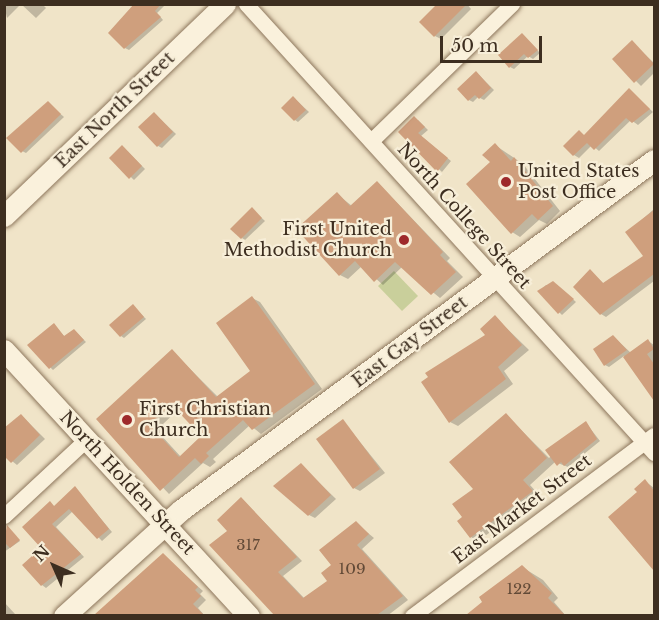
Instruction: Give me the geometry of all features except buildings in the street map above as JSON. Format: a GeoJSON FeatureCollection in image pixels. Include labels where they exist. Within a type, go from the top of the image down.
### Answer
{"type":"FeatureCollection","features":[{"type":"Feature","properties":{"kind":"main road","name":"East North Street"},"geometry":{"type":"LineString","coordinates":[[4,216],[225,4]]}},
{"type":"Feature","properties":{"kind":"main road","name":"East Gay Street"},"geometry":{"type":"LineString","coordinates":[[64,615],[164,524],[654,160]]}},
{"type":"Feature","properties":{"kind":"main road","name":"North Holden Street"},"geometry":{"type":"LineString","coordinates":[[4,350],[249,615]]}},
{"type":"Feature","properties":{"kind":"street","name":"North College Street"},"geometry":{"type":"LineString","coordinates":[[246,4],[494,279],[651,443]]}},
{"type":"Feature","properties":{"kind":"street"},"geometry":{"type":"LineString","coordinates":[[371,141],[512,4]]}},
{"type":"Feature","properties":{"kind":"street"},"geometry":{"type":"LineString","coordinates":[[4,516],[87,439]]}},
{"type":"Feature","properties":{"kind":"street","name":"East Market Street"},"geometry":{"type":"LineString","coordinates":[[412,615],[651,443]]}},
{"type":"Feature","properties":{"kind":"green space"},"geometry":{"type":"Polygon","coordinates":[[[394,271],[418,296],[402,311],[378,286],[394,271]]]}},
{"type":"Feature","properties":{"kind":"place","name":"United States Post Office"},"geometry":{"type":"Point","coordinates":[506,182]}},
{"type":"Feature","properties":{"kind":"place","name":"First United Methodist Church"},"geometry":{"type":"Point","coordinates":[404,240]}},
{"type":"Feature","properties":{"kind":"place","name":"First Christian Church"},"geometry":{"type":"Point","coordinates":[127,420]}}]}
